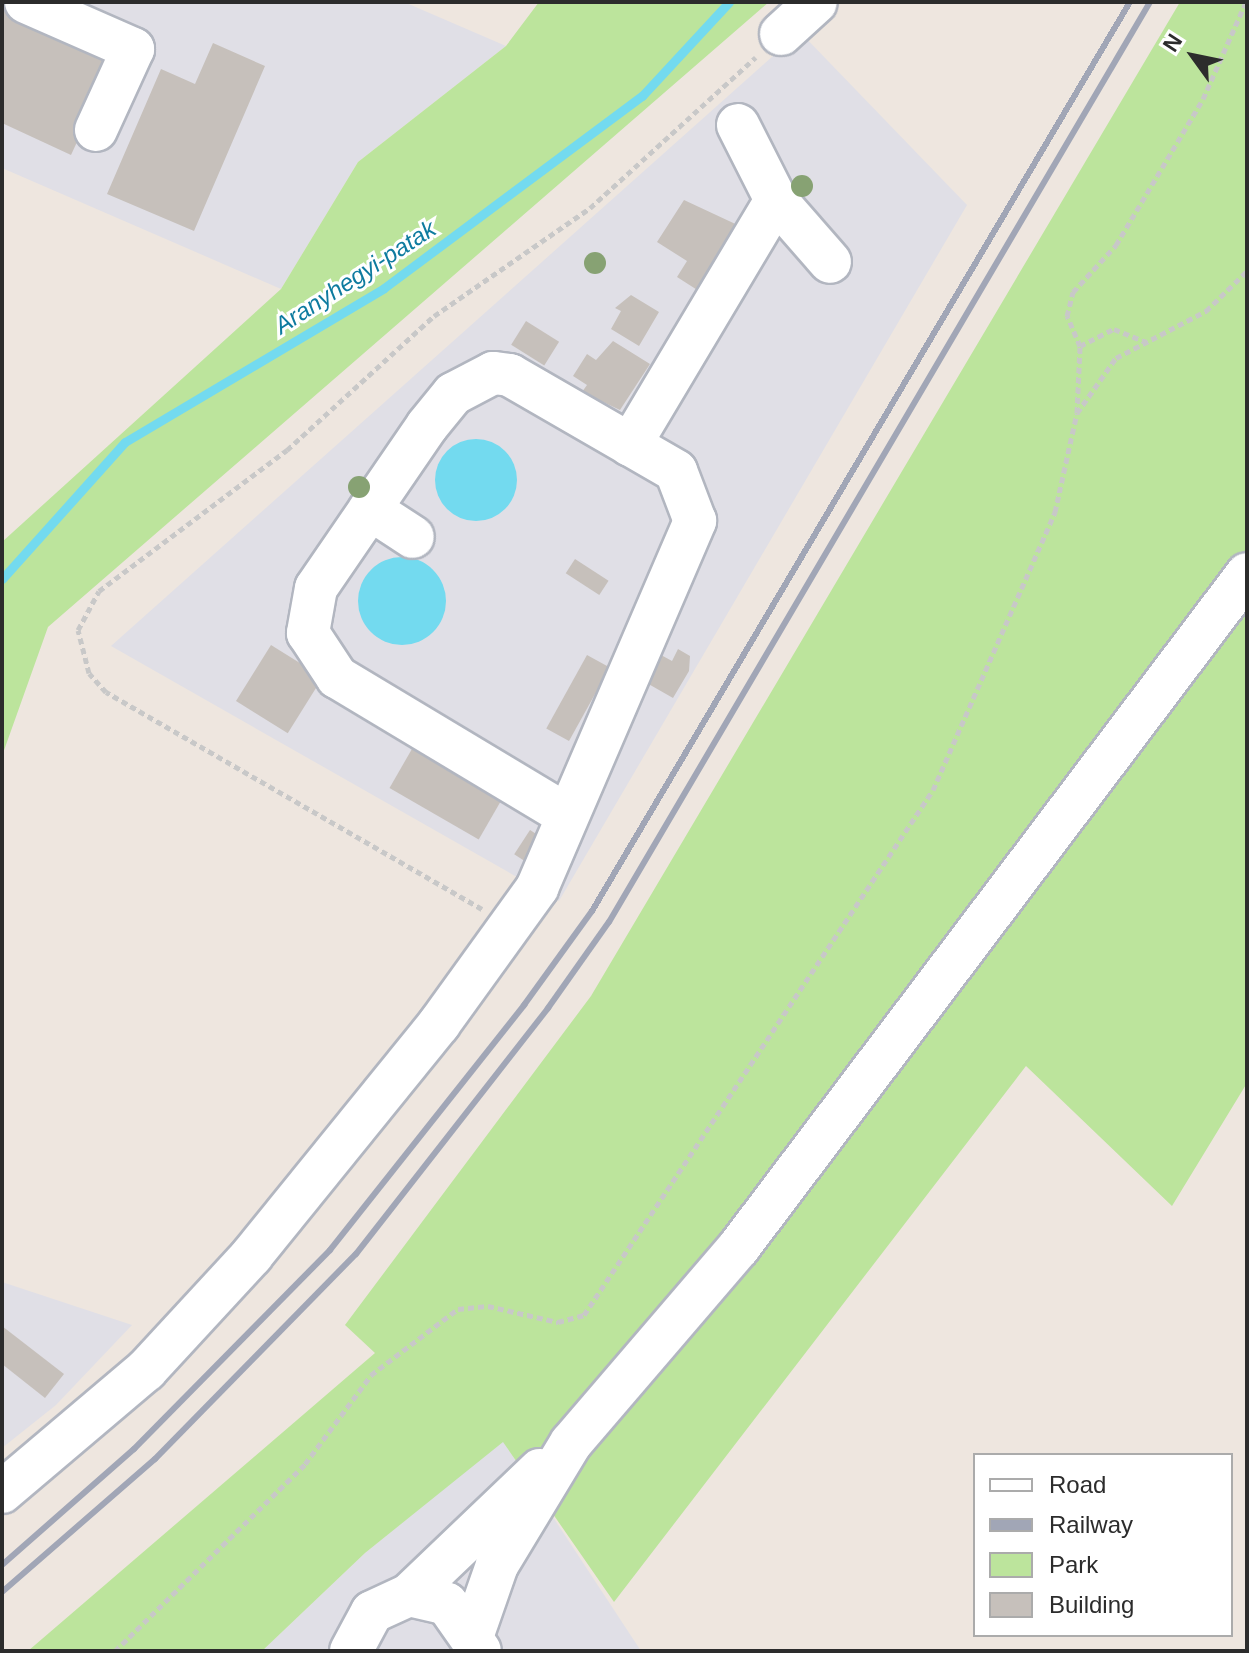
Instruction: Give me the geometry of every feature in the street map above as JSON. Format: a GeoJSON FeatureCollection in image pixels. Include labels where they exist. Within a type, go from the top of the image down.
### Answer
{"type":"FeatureCollection","features":[{"type":"Feature","properties":{"kind":"street"},"geometry":{"type":"LineString","coordinates":[[26,2],[133,49],[96,130]]}},
{"type":"Feature","properties":{"kind":"street"},"geometry":{"type":"LineString","coordinates":[[781,34],[816,2]]}},
{"type":"Feature","properties":{"kind":"street"},"geometry":{"type":"LineString","coordinates":[[738,125],[776,200],[830,262]]}},
{"type":"Feature","properties":{"kind":"street"},"geometry":{"type":"LineString","coordinates":[[630,445],[776,200]]}},
{"type":"Feature","properties":{"kind":"street"},"geometry":{"type":"LineString","coordinates":[[2,1492],[146,1370],[252,1255],[430,1036],[537,888],[565,814],[695,521],[685,482],[630,445],[510,375],[493,373],[453,394],[370,509],[309,608],[308,633],[322,664],[565,814]]}},
{"type":"Feature","properties":{"kind":"street"},"geometry":{"type":"LineString","coordinates":[[370,509],[413,537]]}},
{"type":"Feature","properties":{"kind":"street"},"geometry":{"type":"LineString","coordinates":[[350,1650],[372,1612],[409,1595],[571,1443],[739,1247],[1247,574]]}},
{"type":"Feature","properties":{"kind":"street"},"geometry":{"type":"LineString","coordinates":[[480,1646],[497,1565],[571,1443]]}},
{"type":"Feature","properties":{"kind":"street"},"geometry":{"type":"LineString","coordinates":[[409,1595],[447,1604],[480,1646]]}},
{"type":"Feature","properties":{"kind":"path"},"geometry":{"type":"LineString","coordinates":[[115,1651],[305,1464],[371,1375],[458,1309],[488,1306],[558,1322],[584,1315],[933,790],[1055,512],[1077,413],[1080,346],[1067,316],[1073,292],[1116,245],[1203,99],[1246,2]]}},
{"type":"Feature","properties":{"kind":"path"},"geometry":{"type":"LineString","coordinates":[[1077,413],[1116,358],[1206,311],[1247,271]]}},
{"type":"Feature","properties":{"kind":"path"},"geometry":{"type":"LineString","coordinates":[[1080,346],[1114,329],[1147,342]]}},
{"type":"Feature","properties":{"kind":"shaded area"},"geometry":{"type":"Polygon","coordinates":[[[2,2],[404,2],[506,46],[358,162],[281,289],[2,168],[2,2]]]}},
{"type":"Feature","properties":{"kind":"shaded area"},"geometry":{"type":"Polygon","coordinates":[[[800,32],[967,205],[559,901],[111,646],[800,32]]]}},
{"type":"Feature","properties":{"kind":"shaded area"},"geometry":{"type":"Polygon","coordinates":[[[2,1282],[132,1325],[56,1405],[2,1448],[2,1282]]]}},
{"type":"Feature","properties":{"kind":"shaded area"},"geometry":{"type":"Polygon","coordinates":[[[503,1441],[641,1651],[262,1651],[365,1553],[503,1441]]]}},
{"type":"Feature","properties":{"kind":"green space"},"geometry":{"type":"Polygon","coordinates":[[[539,2],[769,2],[48,627],[2,756],[2,542],[281,289],[358,162],[506,46],[539,2]]]}},
{"type":"Feature","properties":{"kind":"green space"},"geometry":{"type":"Polygon","coordinates":[[[1180,2],[1247,2],[1247,1083],[1172,1206],[1026,1066],[614,1602],[503,1442],[365,1553],[262,1651],[28,1651],[375,1353],[345,1325],[591,996],[1180,2]]]}},
{"type":"Feature","properties":{"kind":"water"},"geometry":{"type":"Polygon","coordinates":[[[476,439],[492,442],[505,451],[514,464],[517,480],[514,496],[505,509],[492,518],[476,521],[460,518],[447,509],[438,496],[435,480],[438,464],[447,451],[460,442],[476,439]]]}},
{"type":"Feature","properties":{"kind":"water"},"geometry":{"type":"Polygon","coordinates":[[[402,557],[419,561],[433,570],[442,584],[446,601],[442,618],[433,632],[419,641],[402,645],[385,641],[371,632],[362,618],[358,601],[362,584],[371,570],[385,561],[402,557]]]}},
{"type":"Feature","properties":{"kind":"building"},"geometry":{"type":"Polygon","coordinates":[[[2,8],[115,60],[71,155],[2,123],[2,8]]]}},
{"type":"Feature","properties":{"kind":"building"},"geometry":{"type":"Polygon","coordinates":[[[213,43],[265,66],[194,231],[107,194],[161,69],[195,84],[213,43]]]}},
{"type":"Feature","properties":{"kind":"building"},"geometry":{"type":"Polygon","coordinates":[[[684,200],[744,228],[702,293],[677,277],[687,261],[657,242],[684,200]]]}},
{"type":"Feature","properties":{"kind":"building"},"geometry":{"type":"Polygon","coordinates":[[[631,295],[659,312],[639,346],[611,329],[621,311],[615,308],[631,295]]]}},
{"type":"Feature","properties":{"kind":"building"},"geometry":{"type":"Polygon","coordinates":[[[526,321],[559,342],[544,365],[511,345],[526,321]]]}},
{"type":"Feature","properties":{"kind":"building"},"geometry":{"type":"Polygon","coordinates":[[[613,341],[650,364],[620,410],[582,392],[587,385],[573,376],[587,354],[596,360],[613,341]]]}},
{"type":"Feature","properties":{"kind":"building"},"geometry":{"type":"Polygon","coordinates":[[[575,559],[609,581],[599,595],[566,573],[575,559]]]}},
{"type":"Feature","properties":{"kind":"building"},"geometry":{"type":"Polygon","coordinates":[[[271,645],[323,677],[288,733],[236,701],[271,645]]]}},
{"type":"Feature","properties":{"kind":"building"},"geometry":{"type":"Polygon","coordinates":[[[678,649],[690,656],[689,671],[673,698],[645,682],[661,655],[672,661],[678,649]]]}},
{"type":"Feature","properties":{"kind":"building"},"geometry":{"type":"Polygon","coordinates":[[[587,655],[610,668],[569,741],[546,728],[587,655]]]}},
{"type":"Feature","properties":{"kind":"building"},"geometry":{"type":"Polygon","coordinates":[[[416,742],[505,794],[479,839],[390,788],[416,742]]]}},
{"type":"Feature","properties":{"kind":"building"},"geometry":{"type":"Polygon","coordinates":[[[530,830],[544,839],[528,864],[514,854],[530,830]]]}},
{"type":"Feature","properties":{"kind":"building"},"geometry":{"type":"Polygon","coordinates":[[[2,1326],[64,1374],[45,1398],[2,1364],[2,1326]]]}},
{"type":"Feature","properties":{"kind":"waterway","name":"Aranyhegyi-patak"},"geometry":{"type":"LineString","coordinates":[[2,579],[125,442],[384,288],[642,96],[729,2]]}},
{"type":"Feature","properties":{"kind":"railway"},"geometry":{"type":"LineString","coordinates":[[2,1565],[134,1449],[330,1250],[524,1005],[592,911],[1130,2]]}},
{"type":"Feature","properties":{"kind":"railway"},"geometry":{"type":"LineString","coordinates":[[2,1592],[155,1459],[356,1254],[548,1008],[609,922],[1150,2]]}}]}
